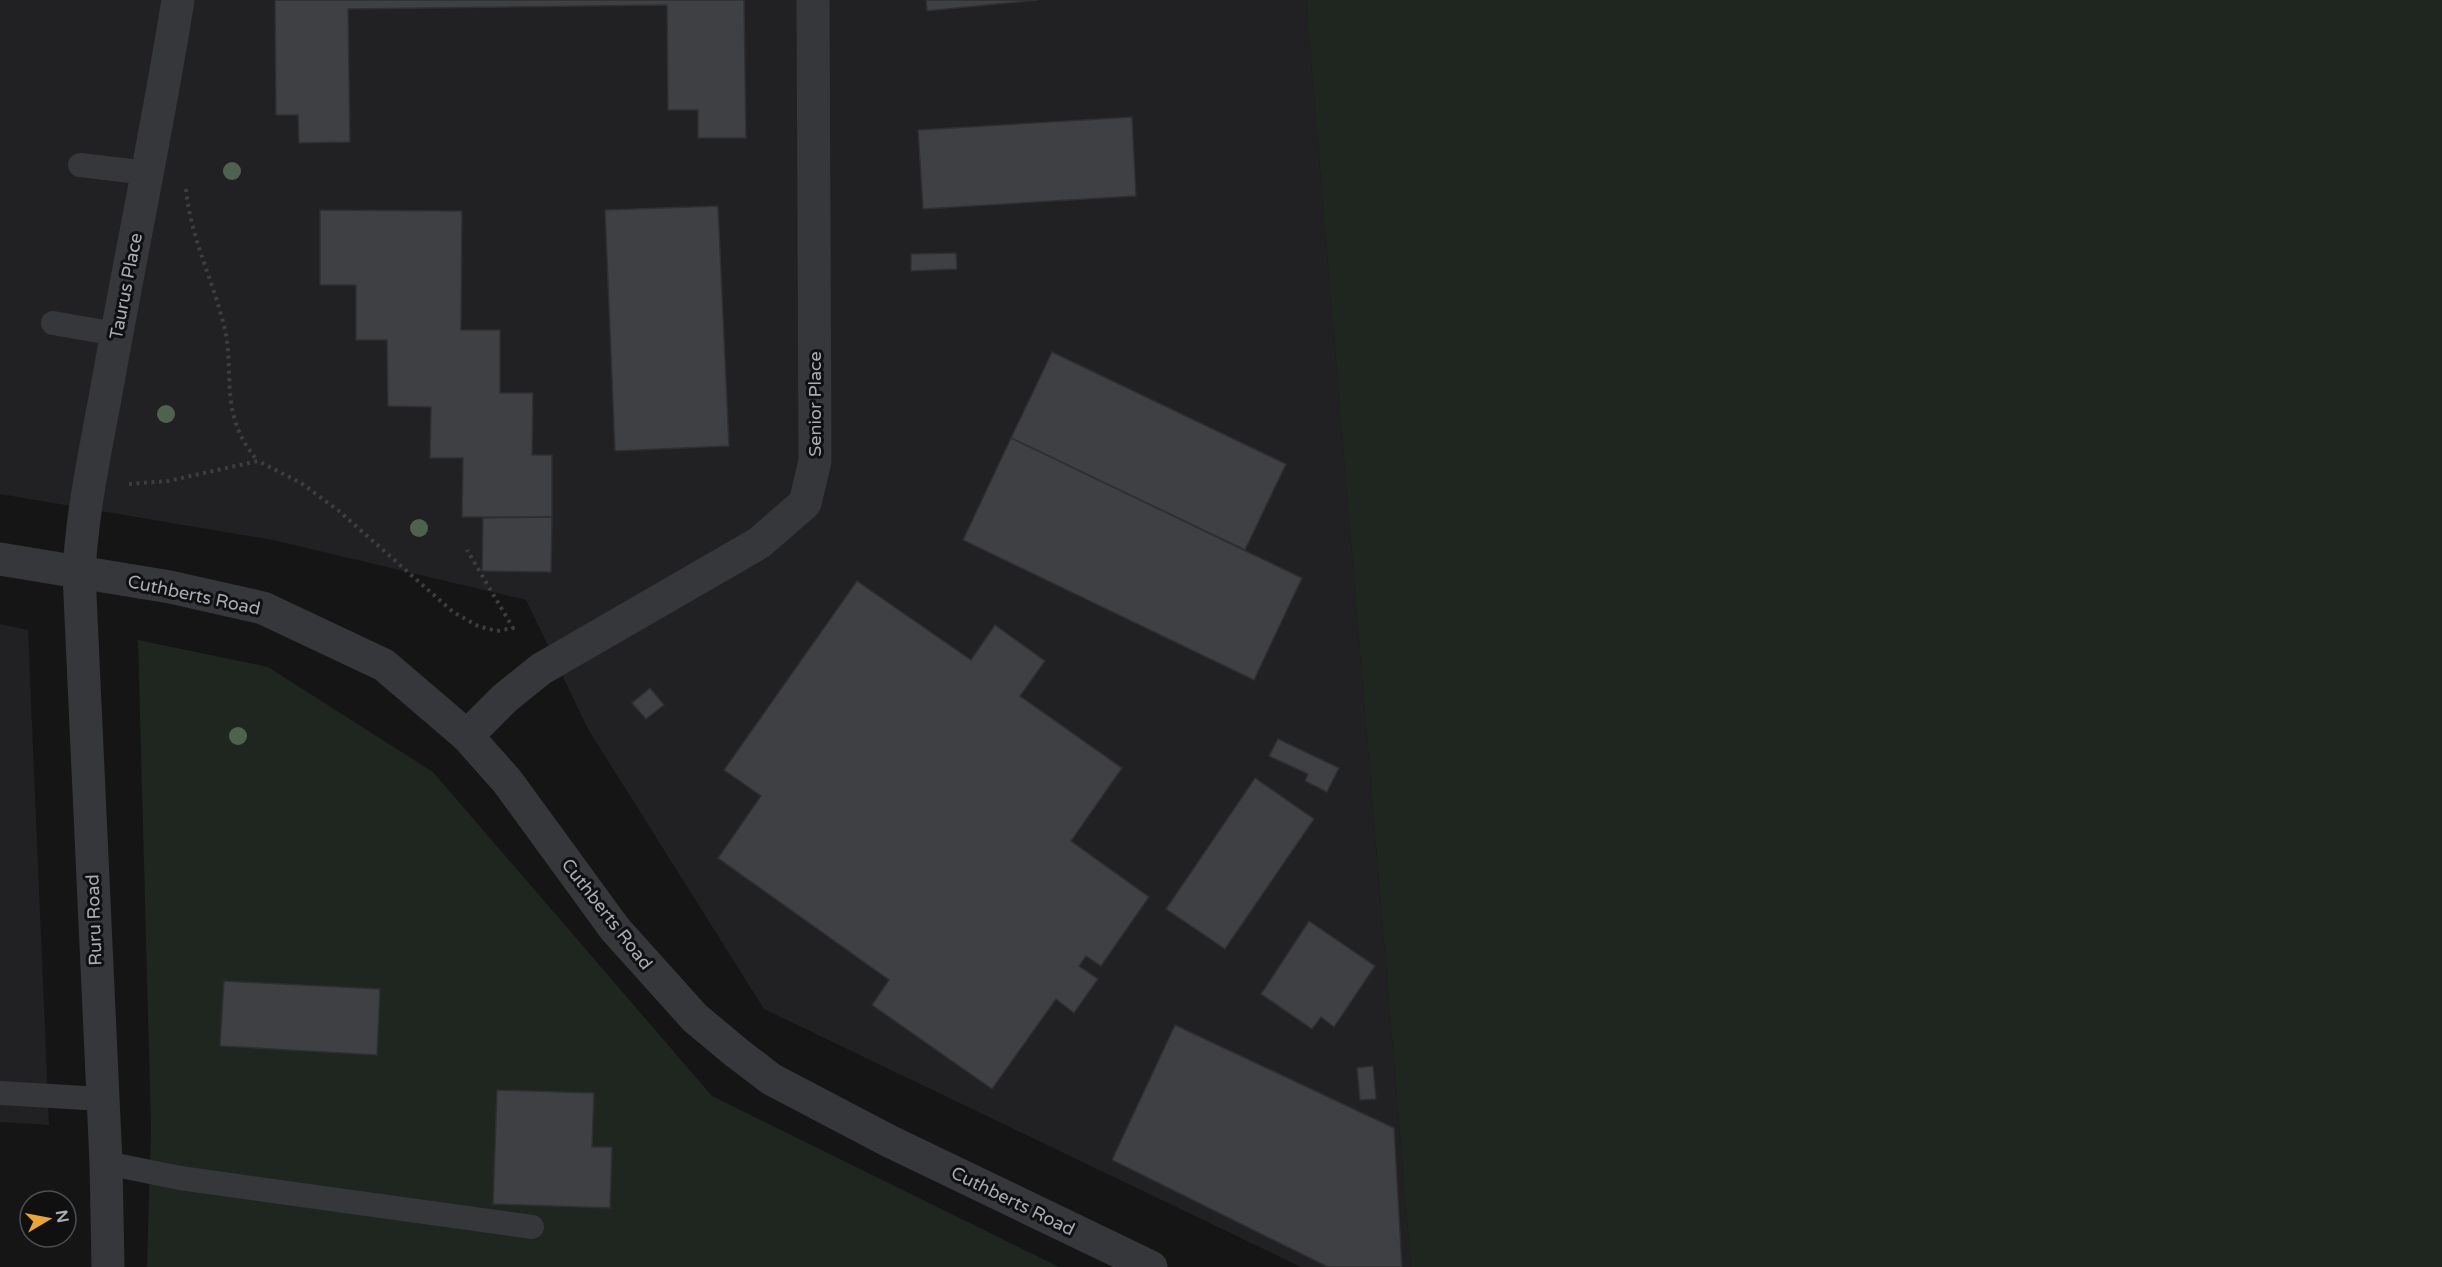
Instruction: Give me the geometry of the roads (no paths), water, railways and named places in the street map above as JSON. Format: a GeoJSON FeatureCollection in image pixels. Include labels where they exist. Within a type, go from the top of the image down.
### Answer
{"type":"FeatureCollection","features":[{"type":"Feature","properties":{"kind":"street","name":"Taurus Place"},"geometry":{"type":"LineString","coordinates":[[79,573],[81,530],[116,334],[161,105],[178,0]]}},
{"type":"Feature","properties":{"kind":"street","name":"Senior Place"},"geometry":{"type":"LineString","coordinates":[[467,736],[505,698],[541,669],[759,543],[805,503],[816,460],[813,0]]}},
{"type":"Feature","properties":{"kind":"street","name":"Cuthberts Road"},"geometry":{"type":"LineString","coordinates":[[0,559],[170,587],[263,608],[384,664],[467,736],[507,781],[615,929],[695,1018],[737,1053],[771,1079],[889,1141],[1151,1267]]}},
{"type":"Feature","properties":{"kind":"street","name":"Ruru Road"},"geometry":{"type":"LineString","coordinates":[[79,573],[106,1163],[108,1267]]}},
{"type":"Feature","properties":{"kind":"lane"},"geometry":{"type":"LineString","coordinates":[[80,165],[148,173]]}},
{"type":"Feature","properties":{"kind":"lane"},"geometry":{"type":"LineString","coordinates":[[53,323],[116,334]]}},
{"type":"Feature","properties":{"kind":"lane"},"geometry":{"type":"LineString","coordinates":[[0,1093],[102,1099]]}},
{"type":"Feature","properties":{"kind":"lane"},"geometry":{"type":"LineString","coordinates":[[106,1163],[180,1178],[532,1227]]}}]}
